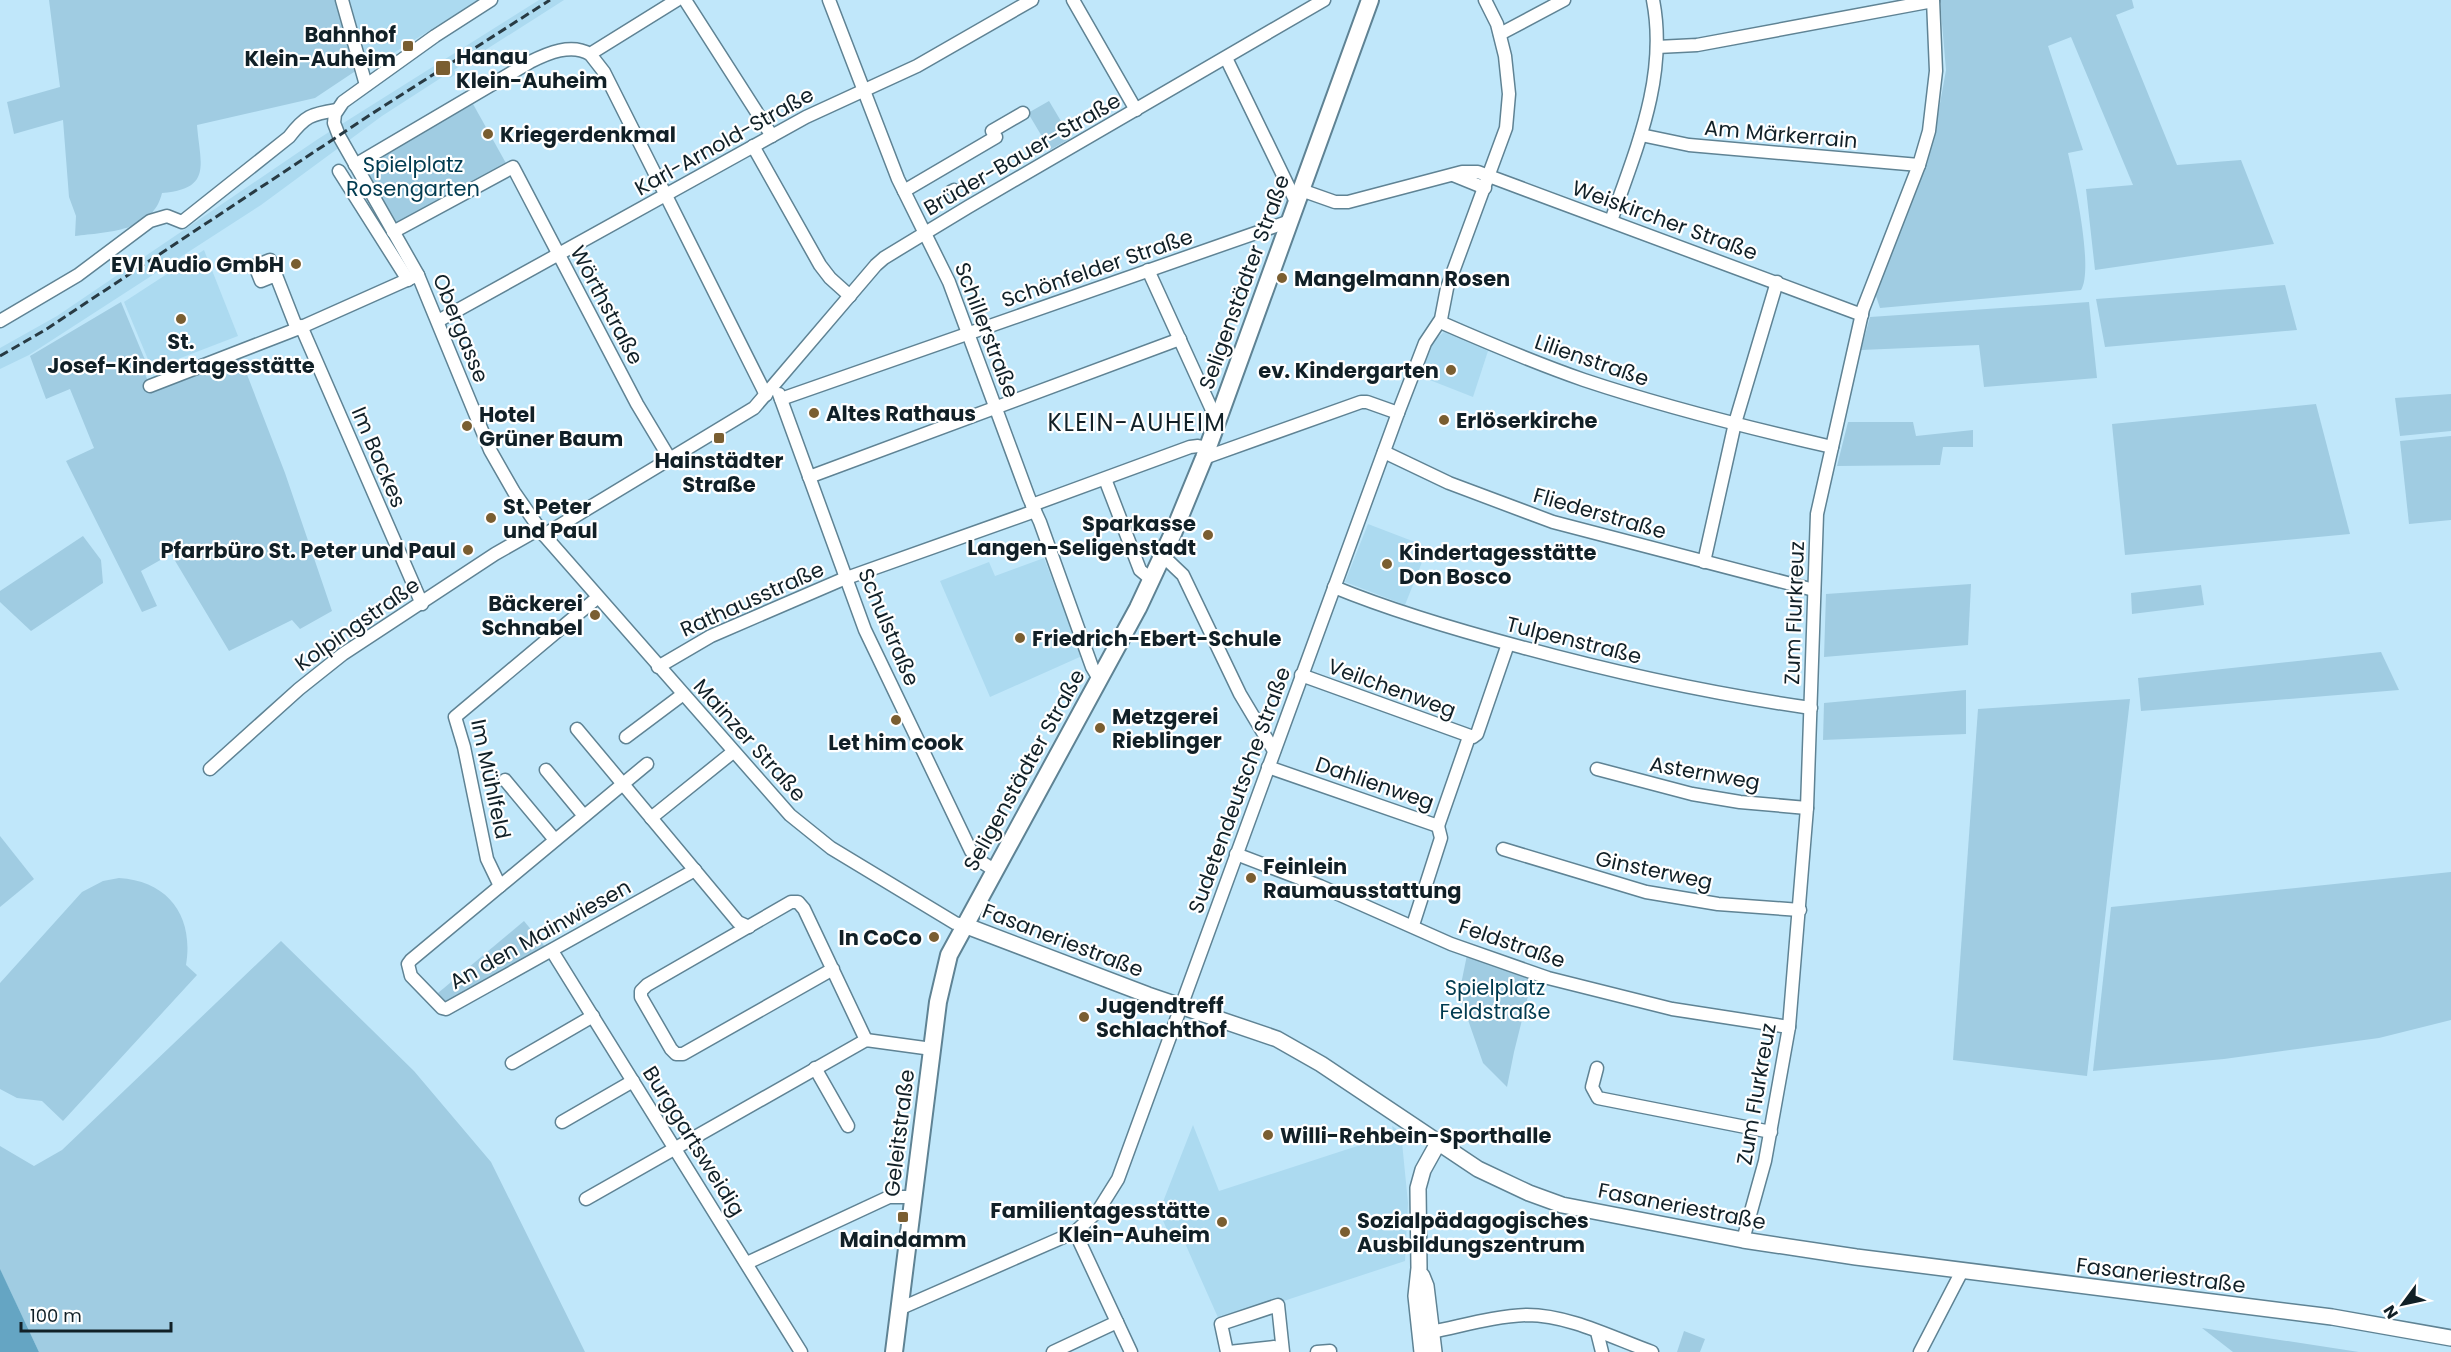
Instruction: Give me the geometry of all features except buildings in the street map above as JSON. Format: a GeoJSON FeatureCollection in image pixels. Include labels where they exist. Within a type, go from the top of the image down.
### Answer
{"type":"FeatureCollection","features":[{"type":"Feature","properties":{"kind":"main road","name":"Seligenstädter Straße"},"geometry":{"type":"LineString","coordinates":[[964,925],[1099,679],[1163,556],[1206,453],[1370,0]]}},
{"type":"Feature","properties":{"kind":"main road","name":"Geleitstraße"},"geometry":{"type":"LineString","coordinates":[[894,1352],[932,1049],[946,964],[964,925]]}},
{"type":"Feature","properties":{"kind":"street"},"geometry":{"type":"LineString","coordinates":[[342,0],[366,85]]}},
{"type":"Feature","properties":{"kind":"street"},"geometry":{"type":"LineString","coordinates":[[0,321],[78,275],[150,221],[167,216],[182,222],[289,137],[301,121],[310,115],[337,110],[343,102],[366,85],[491,0]]}},
{"type":"Feature","properties":{"kind":"street"},"geometry":{"type":"LineString","coordinates":[[591,54],[677,0]]}},
{"type":"Feature","properties":{"kind":"street"},"geometry":{"type":"LineString","coordinates":[[686,0],[772,136]]}},
{"type":"Feature","properties":{"kind":"street","name":"Schillerstraße"},"geometry":{"type":"LineString","coordinates":[[829,0],[862,92],[904,192],[943,266],[1092,667],[1099,679]]}},
{"type":"Feature","properties":{"kind":"street","name":"Karl-Arnold-Straße"},"geometry":{"type":"LineString","coordinates":[[438,321],[806,117],[917,66],[1032,0]]}},
{"type":"Feature","properties":{"kind":"street"},"geometry":{"type":"LineString","coordinates":[[1073,0],[1136,110]]}},
{"type":"Feature","properties":{"kind":"street","name":"Brüder-Bauer-Straße"},"geometry":{"type":"LineString","coordinates":[[775,384],[881,261],[1042,158],[1136,110],[1324,0]]}},
{"type":"Feature","properties":{"kind":"street","name":"Sudetendeutsche Straße"},"geometry":{"type":"LineString","coordinates":[[899,1309],[1075,1233],[1098,1211],[1113,1190],[1398,413],[1425,343],[1440,322],[1447,288],[1503,138],[1509,105],[1509,82],[1500,34],[1485,0]]}},
{"type":"Feature","properties":{"kind":"street"},"geometry":{"type":"LineString","coordinates":[[1500,34],[1564,0]]}},
{"type":"Feature","properties":{"kind":"street"},"geometry":{"type":"LineString","coordinates":[[1611,220],[1651,100],[1657,47],[1653,0]]}},
{"type":"Feature","properties":{"kind":"street"},"geometry":{"type":"LineString","coordinates":[[1657,47],[1697,45],[1933,0]]}},
{"type":"Feature","properties":{"kind":"street","name":"Zum Flurkreuz"},"geometry":{"type":"LineString","coordinates":[[1743,1239],[1759,1187],[1771,1132],[1789,1027],[1807,808],[1817,514],[1862,315],[1871,285],[1919,165],[1929,131],[1934,96],[1936,51],[1933,0]]}},
{"type":"Feature","properties":{"kind":"street"},"geometry":{"type":"LineString","coordinates":[[355,165],[538,58],[567,50],[591,54],[604,72],[766,395]]}},
{"type":"Feature","properties":{"kind":"street"},"geometry":{"type":"LineString","coordinates":[[1226,58],[1298,196]]}},
{"type":"Feature","properties":{"kind":"street","name":"Obergasse"},"geometry":{"type":"LineString","coordinates":[[337,110],[334,123],[339,136],[393,232],[413,278]]}},
{"type":"Feature","properties":{"kind":"street"},"geometry":{"type":"LineString","coordinates":[[904,192],[950,169],[998,140],[992,131],[1023,113]]}},
{"type":"Feature","properties":{"kind":"street","name":"Am Märkerrain"},"geometry":{"type":"LineString","coordinates":[[1641,135],[1689,145],[1919,165]]}},
{"type":"Feature","properties":{"kind":"street"},"geometry":{"type":"LineString","coordinates":[[753,146],[820,265],[830,278],[850,296]]}},
{"type":"Feature","properties":{"kind":"street","name":"Wörthstraße"},"geometry":{"type":"LineString","coordinates":[[393,232],[513,167],[637,404],[670,459]]}},
{"type":"Feature","properties":{"kind":"street","name":"Obergasse"},"geometry":{"type":"LineString","coordinates":[[339,171],[413,278],[438,321],[490,450],[514,492],[542,532]]}},
{"type":"Feature","properties":{"kind":"street","name":"Weiskircher Straße"},"geometry":{"type":"LineString","coordinates":[[1298,196],[1341,203],[1469,171],[1487,182],[1611,220],[1862,315]]}},
{"type":"Feature","properties":{"kind":"street","name":"Schönfelder Straße"},"geometry":{"type":"LineString","coordinates":[[781,399],[1290,221]]}},
{"type":"Feature","properties":{"kind":"street"},"geometry":{"type":"LineString","coordinates":[[1148,270],[1217,421]]}},
{"type":"Feature","properties":{"kind":"street","name":"Im Backes"},"geometry":{"type":"LineString","coordinates":[[276,275],[422,604]]}},
{"type":"Feature","properties":{"kind":"street"},"geometry":{"type":"LineString","coordinates":[[150,386],[299,327],[413,278]]}},
{"type":"Feature","properties":{"kind":"street"},"geometry":{"type":"LineString","coordinates":[[1704,562],[1735,423],[1777,282]]}},
{"type":"Feature","properties":{"kind":"street","name":"Lilienstraße"},"geometry":{"type":"LineString","coordinates":[[1440,322],[1507,351],[1587,381],[1735,423],[1832,447]]}},
{"type":"Feature","properties":{"kind":"street"},"geometry":{"type":"LineString","coordinates":[[811,481],[1180,339]]}},
{"type":"Feature","properties":{"kind":"street"},"geometry":{"type":"LineString","coordinates":[[542,532],[748,413],[775,384]]}},
{"type":"Feature","properties":{"kind":"street","name":"Schulstraße"},"geometry":{"type":"LineString","coordinates":[[775,384],[870,640],[971,851],[994,870]]}},
{"type":"Feature","properties":{"kind":"street","name":"Rathausstraße"},"geometry":{"type":"LineString","coordinates":[[658,667],[711,636],[846,579],[1190,447],[1198,446],[1206,453],[1360,402],[1367,402],[1398,413]]}},
{"type":"Feature","properties":{"kind":"street","name":"Fliederstraße"},"geometry":{"type":"LineString","coordinates":[[1384,452],[1449,483],[1553,522],[1814,590]]}},
{"type":"Feature","properties":{"kind":"street"},"geometry":{"type":"LineString","coordinates":[[1105,478],[1140,570],[1152,580]]}},
{"type":"Feature","properties":{"kind":"street","name":"Mainzer Straße"},"geometry":{"type":"LineString","coordinates":[[542,532],[732,752],[786,810],[812,834],[955,923],[964,925]]}},
{"type":"Feature","properties":{"kind":"street","name":"Kolpingstraße"},"geometry":{"type":"LineString","coordinates":[[210,768],[321,671],[361,642],[495,554],[542,532]]}},
{"type":"Feature","properties":{"kind":"street"},"geometry":{"type":"LineString","coordinates":[[1163,556],[1184,575],[1240,694],[1274,751]]}},
{"type":"Feature","properties":{"kind":"street","name":"Tulpenstraße"},"geometry":{"type":"LineString","coordinates":[[1334,587],[1409,615],[1508,644],[1681,686],[1811,708]]}},
{"type":"Feature","properties":{"kind":"street","name":"Im Mühlfeld"},"geometry":{"type":"LineString","coordinates":[[500,886],[489,867],[464,747],[455,717],[597,598]]}},
{"type":"Feature","properties":{"kind":"street","name":"Veilchenweg"},"geometry":{"type":"LineString","coordinates":[[1301,675],[1469,737],[1477,734],[1508,644]]}},
{"type":"Feature","properties":{"kind":"street"},"geometry":{"type":"LineString","coordinates":[[626,736],[682,695]]}},
{"type":"Feature","properties":{"kind":"street"},"geometry":{"type":"LineString","coordinates":[[577,729],[738,922],[748,927]]}},
{"type":"Feature","properties":{"kind":"street","name":"Veilchenweg"},"geometry":{"type":"LineString","coordinates":[[1438,826],[1469,737]]}},
{"type":"Feature","properties":{"kind":"street"},"geometry":{"type":"LineString","coordinates":[[651,818],[732,752]]}},
{"type":"Feature","properties":{"kind":"street"},"geometry":{"type":"LineString","coordinates":[[500,886],[647,764]]}},
{"type":"Feature","properties":{"kind":"street","name":"Dahlienweg"},"geometry":{"type":"LineString","coordinates":[[1268,767],[1438,826],[1441,838],[1413,925]]}},
{"type":"Feature","properties":{"kind":"street","name":"Asternweg"},"geometry":{"type":"LineString","coordinates":[[1597,769],[1692,794],[1740,802],[1807,808]]}},
{"type":"Feature","properties":{"kind":"street"},"geometry":{"type":"LineString","coordinates":[[546,770],[584,816]]}},
{"type":"Feature","properties":{"kind":"street"},"geometry":{"type":"LineString","coordinates":[[505,780],[555,840]]}},
{"type":"Feature","properties":{"kind":"street","name":"Ginsterweg"},"geometry":{"type":"LineString","coordinates":[[1503,849],[1646,892],[1718,904],[1800,910]]}},
{"type":"Feature","properties":{"kind":"street","name":"Feldstraße"},"geometry":{"type":"LineString","coordinates":[[1236,854],[1320,885],[1451,944],[1505,963],[1604,993],[1672,1009],[1789,1027]]}},
{"type":"Feature","properties":{"kind":"street","name":"An den Mainwiesen"},"geometry":{"type":"LineString","coordinates":[[500,886],[408,964],[411,976],[442,1008],[446,1009],[552,951],[694,870]]}},
{"type":"Feature","properties":{"kind":"street"},"geometry":{"type":"LineString","coordinates":[[833,969],[683,1054],[674,1053],[641,997],[641,991],[647,985],[791,902],[798,902],[804,909],[833,969],[867,1040]]}},
{"type":"Feature","properties":{"kind":"street","name":"Fasaneriestraße"},"geometry":{"type":"LineString","coordinates":[[964,925],[1148,995],[1250,1029],[1291,1047],[1321,1064],[1438,1143],[1492,1176],[1550,1201],[1743,1239],[1962,1271],[2332,1317],[2451,1338]]}},
{"type":"Feature","properties":{"kind":"street","name":"Burggartsweidig"},"geometry":{"type":"LineString","coordinates":[[552,951],[801,1352]]}},
{"type":"Feature","properties":{"kind":"street"},"geometry":{"type":"LineString","coordinates":[[512,1063],[593,1016]]}},
{"type":"Feature","properties":{"kind":"street"},"geometry":{"type":"LineString","coordinates":[[586,1198],[867,1040],[932,1049]]}},
{"type":"Feature","properties":{"kind":"street"},"geometry":{"type":"LineString","coordinates":[[815,1068],[848,1126]]}},
{"type":"Feature","properties":{"kind":"street"},"geometry":{"type":"LineString","coordinates":[[1597,1068],[1592,1087],[1598,1098],[1771,1132]]}},
{"type":"Feature","properties":{"kind":"street"},"geometry":{"type":"LineString","coordinates":[[562,1122],[633,1081]]}},
{"type":"Feature","properties":{"kind":"street"},"geometry":{"type":"LineString","coordinates":[[1422,1352],[1426,1332],[1426,1286],[1419,1268],[1418,1188],[1428,1159],[1438,1143]]}},
{"type":"Feature","properties":{"kind":"street"},"geometry":{"type":"LineString","coordinates":[[747,1263],[889,1197],[913,1197]]}},
{"type":"Feature","properties":{"kind":"street"},"geometry":{"type":"LineString","coordinates":[[1075,1233],[1131,1352]]}},
{"type":"Feature","properties":{"kind":"street"},"geometry":{"type":"LineString","coordinates":[[1920,1352],[1962,1271]]}},
{"type":"Feature","properties":{"kind":"street"},"geometry":{"type":"LineString","coordinates":[[1278,1305],[1282,1352],[1274,1347],[1228,1352],[1221,1324],[1278,1305]]}},
{"type":"Feature","properties":{"kind":"street"},"geometry":{"type":"LineString","coordinates":[[1426,1332],[1526,1315],[1558,1319],[1652,1352]]}},
{"type":"Feature","properties":{"kind":"street"},"geometry":{"type":"LineString","coordinates":[[1053,1352],[1117,1322]]}},
{"type":"Feature","properties":{"kind":"street"},"geometry":{"type":"LineString","coordinates":[[1426,1332],[1434,1352]]}},
{"type":"Feature","properties":{"kind":"street"},"geometry":{"type":"LineString","coordinates":[[1597,1332],[1602,1352]]}},
{"type":"Feature","properties":{"kind":"shaded area"},"geometry":{"type":"Polygon","coordinates":[[[350,0],[478,0],[368,69],[350,0]]]}},
{"type":"Feature","properties":{"kind":"shaded area"},"geometry":{"type":"Polygon","coordinates":[[[539,0],[564,0],[454,70],[456,74],[450,78],[447,74],[382,116],[261,205],[29,355],[0,369],[0,348],[57,316],[318,139],[539,0]]]}},
{"type":"Feature","properties":{"kind":"shaded area","name":"St. Josef-Kindertagesstätte"},"geometry":{"type":"Polygon","coordinates":[[[204,250],[238,336],[152,369],[124,302],[204,250]]]}},
{"type":"Feature","properties":{"kind":"shaded area","name":"ev. Kindergarten"},"geometry":{"type":"Polygon","coordinates":[[[1444,332],[1488,351],[1473,397],[1417,375],[1432,342],[1444,332]]]}},
{"type":"Feature","properties":{"kind":"shaded area","name":"Kindertagesstätte Don Bosco"},"geometry":{"type":"Polygon","coordinates":[[[1368,524],[1428,547],[1405,605],[1345,582],[1368,524]]]}},
{"type":"Feature","properties":{"kind":"shaded area","name":"Friedrich-Ebert-Schule"},"geometry":{"type":"Polygon","coordinates":[[[1044,558],[1082,656],[990,697],[940,581],[989,562],[995,576],[1044,558]]]}},
{"type":"Feature","properties":{"kind":"shaded area"},"geometry":{"type":"Polygon","coordinates":[[[1193,1125],[1219,1191],[1394,1134],[1392,1126],[1401,1132],[1408,1203],[1405,1261],[1220,1322],[1180,1232],[1170,1236],[1159,1212],[1193,1125]]]}},
{"type":"Feature","properties":{"kind":"shaded area"},"geometry":{"type":"Polygon","coordinates":[[[0,1269],[39,1352],[0,1352],[0,1269]]]}},
{"type":"Feature","properties":{"kind":"green space"},"geometry":{"type":"Polygon","coordinates":[[[49,0],[336,0],[357,70],[315,98],[197,125],[201,163],[196,180],[178,191],[162,193],[157,206],[139,223],[114,231],[75,236],[76,216],[69,197],[63,120],[14,134],[7,102],[60,87],[49,0]]]}},
{"type":"Feature","properties":{"kind":"green space"},"geometry":{"type":"Polygon","coordinates":[[[1940,0],[2132,0],[2134,8],[2116,15],[2177,165],[2241,160],[2274,244],[2095,270],[2086,189],[2133,185],[2071,37],[2048,46],[2083,150],[2068,153],[2084,244],[2084,279],[2081,290],[1880,308],[1874,290],[1934,137],[1946,70],[1940,0]]]}},
{"type":"Feature","properties":{"kind":"green space"},"geometry":{"type":"Polygon","coordinates":[[[1049,101],[1071,138],[1050,150],[1028,113],[1049,101]]]}},
{"type":"Feature","properties":{"kind":"green space","name":"Spielplatz Rosengarten"},"geometry":{"type":"Polygon","coordinates":[[[473,104],[507,165],[397,224],[364,166],[473,104]]]}},
{"type":"Feature","properties":{"kind":"green space"},"geometry":{"type":"Polygon","coordinates":[[[2285,285],[2297,330],[2105,347],[2096,299],[2285,285]]]}},
{"type":"Feature","properties":{"kind":"green space"},"geometry":{"type":"Polygon","coordinates":[[[121,302],[150,372],[145,374],[152,391],[241,359],[285,473],[332,611],[300,629],[292,620],[229,651],[171,554],[141,571],[157,606],[142,612],[66,461],[94,448],[70,389],[46,399],[30,356],[121,302]]]}},
{"type":"Feature","properties":{"kind":"green space"},"geometry":{"type":"Polygon","coordinates":[[[2089,302],[2097,378],[1984,387],[1979,345],[1861,350],[1870,317],[2089,302]]]}},
{"type":"Feature","properties":{"kind":"green space"},"geometry":{"type":"Polygon","coordinates":[[[2451,394],[2451,431],[2400,436],[2395,398],[2451,394]]]}},
{"type":"Feature","properties":{"kind":"green space"},"geometry":{"type":"Polygon","coordinates":[[[2316,404],[2350,534],[2125,555],[2112,424],[2316,404]]]}},
{"type":"Feature","properties":{"kind":"green space"},"geometry":{"type":"Polygon","coordinates":[[[1848,422],[1913,422],[1916,436],[1973,430],[1973,447],[1943,447],[1940,465],[1837,466],[1848,422]]]}},
{"type":"Feature","properties":{"kind":"green space"},"geometry":{"type":"Polygon","coordinates":[[[2451,436],[2451,520],[2409,524],[2400,441],[2451,436]]]}},
{"type":"Feature","properties":{"kind":"green space"},"geometry":{"type":"Polygon","coordinates":[[[83,536],[101,560],[103,583],[31,631],[0,602],[0,591],[83,536]]]}},
{"type":"Feature","properties":{"kind":"green space"},"geometry":{"type":"Polygon","coordinates":[[[1971,584],[1968,645],[1824,657],[1826,594],[1971,584]]]}},
{"type":"Feature","properties":{"kind":"green space"},"geometry":{"type":"Polygon","coordinates":[[[2201,585],[2204,605],[2132,614],[2131,593],[2201,585]]]}},
{"type":"Feature","properties":{"kind":"green space"},"geometry":{"type":"Polygon","coordinates":[[[2381,652],[2399,690],[2141,711],[2138,678],[2381,652]]]}},
{"type":"Feature","properties":{"kind":"green space"},"geometry":{"type":"Polygon","coordinates":[[[1966,690],[1966,734],[1823,740],[1824,703],[1966,690]]]}},
{"type":"Feature","properties":{"kind":"green space"},"geometry":{"type":"Polygon","coordinates":[[[2130,699],[2087,1076],[1953,1060],[1978,709],[2130,699]]]}},
{"type":"Feature","properties":{"kind":"green space"},"geometry":{"type":"Polygon","coordinates":[[[0,836],[34,879],[0,907],[0,836]]]}},
{"type":"Feature","properties":{"kind":"green space"},"geometry":{"type":"Polygon","coordinates":[[[2451,872],[2451,1020],[2379,1038],[2224,1059],[2093,1071],[2111,907],[2451,872]]]}},
{"type":"Feature","properties":{"kind":"green space"},"geometry":{"type":"Polygon","coordinates":[[[119,878],[152,886],[174,905],[182,917],[186,932],[186,965],[197,975],[63,1121],[42,1101],[17,1098],[0,1089],[0,983],[82,892],[103,881],[119,878]]]}},
{"type":"Feature","properties":{"kind":"green space"},"geometry":{"type":"Polygon","coordinates":[[[524,921],[547,949],[448,1006],[438,993],[524,921]]]}},
{"type":"Feature","properties":{"kind":"green space"},"geometry":{"type":"Polygon","coordinates":[[[281,941],[414,1071],[491,1162],[585,1352],[39,1352],[0,1270],[0,1146],[34,1166],[62,1150],[281,941]]]}},
{"type":"Feature","properties":{"kind":"green space","name":"Spielplatz Feldstraße"},"geometry":{"type":"Polygon","coordinates":[[[1467,955],[1532,980],[1507,1087],[1483,1063],[1459,994],[1467,955]]]}},
{"type":"Feature","properties":{"kind":"green space"},"geometry":{"type":"Polygon","coordinates":[[[2202,1328],[2359,1352],[2233,1352],[2202,1328]]]}},
{"type":"Feature","properties":{"kind":"green space"},"geometry":{"type":"Polygon","coordinates":[[[1684,1331],[1705,1339],[1700,1352],[1677,1352],[1684,1331]]]}},
{"type":"Feature","properties":{"kind":"railway"},"geometry":{"type":"LineString","coordinates":[[0,356],[45,330],[373,113],[550,0]]}},
{"type":"Feature","properties":{"kind":"place","name":"Bahnhof Klein-Auheim"},"geometry":{"type":"Point","coordinates":[408,46]}},
{"type":"Feature","properties":{"kind":"place","name":"Hanau Klein-Auheim"},"geometry":{"type":"Point","coordinates":[443,68]}},
{"type":"Feature","properties":{"kind":"place","name":"Kriegerdenkmal"},"geometry":{"type":"Point","coordinates":[488,134]}},
{"type":"Feature","properties":{"kind":"place","name":"EVI Audio GmbH"},"geometry":{"type":"Point","coordinates":[296,264]}},
{"type":"Feature","properties":{"kind":"place","name":"Mangelmann Rosen"},"geometry":{"type":"Point","coordinates":[1282,278]}},
{"type":"Feature","properties":{"kind":"place","name":"St. Josef-Kindertagesstätte"},"geometry":{"type":"Point","coordinates":[181,319]}},
{"type":"Feature","properties":{"kind":"place","name":"ev. Kindergarten"},"geometry":{"type":"Point","coordinates":[1451,370]}},
{"type":"Feature","properties":{"kind":"place","name":"Altes Rathaus"},"geometry":{"type":"Point","coordinates":[814,413]}},
{"type":"Feature","properties":{"kind":"place","name":"Erlöserkirche"},"geometry":{"type":"Point","coordinates":[1444,420]}},
{"type":"Feature","properties":{"kind":"place","name":"Hotel Grüner Baum"},"geometry":{"type":"Point","coordinates":[467,426]}},
{"type":"Feature","properties":{"kind":"place","name":"Hainstädter Straße"},"geometry":{"type":"Point","coordinates":[719,438]}},
{"type":"Feature","properties":{"kind":"place","name":"St. Peter und Paul"},"geometry":{"type":"Point","coordinates":[491,518]}},
{"type":"Feature","properties":{"kind":"place","name":"Sparkasse Langen-Seligenstadt"},"geometry":{"type":"Point","coordinates":[1208,535]}},
{"type":"Feature","properties":{"kind":"place","name":"Pfarrbüro St. Peter und Paul"},"geometry":{"type":"Point","coordinates":[468,550]}},
{"type":"Feature","properties":{"kind":"place","name":"Kindertagesstätte Don Bosco"},"geometry":{"type":"Point","coordinates":[1387,564]}},
{"type":"Feature","properties":{"kind":"place","name":"Bäckerei Schnabel"},"geometry":{"type":"Point","coordinates":[595,615]}},
{"type":"Feature","properties":{"kind":"place","name":"Friedrich-Ebert-Schule"},"geometry":{"type":"Point","coordinates":[1020,638]}},
{"type":"Feature","properties":{"kind":"place","name":"Let him cook"},"geometry":{"type":"Point","coordinates":[896,720]}},
{"type":"Feature","properties":{"kind":"place","name":"Metzgerei Rieblinger"},"geometry":{"type":"Point","coordinates":[1100,728]}},
{"type":"Feature","properties":{"kind":"place","name":"Feinlein Raumausstattung"},"geometry":{"type":"Point","coordinates":[1251,878]}},
{"type":"Feature","properties":{"kind":"place","name":"In CoCo"},"geometry":{"type":"Point","coordinates":[934,937]}},
{"type":"Feature","properties":{"kind":"place","name":"Jugendtreff Schlachthof"},"geometry":{"type":"Point","coordinates":[1084,1017]}},
{"type":"Feature","properties":{"kind":"place","name":"Willi-Rehbein-Sporthalle"},"geometry":{"type":"Point","coordinates":[1268,1135]}},
{"type":"Feature","properties":{"kind":"place","name":"Maindamm"},"geometry":{"type":"Point","coordinates":[903,1217]}},
{"type":"Feature","properties":{"kind":"place","name":"Familientagesstätte Klein-Auheim"},"geometry":{"type":"Point","coordinates":[1222,1222]}},
{"type":"Feature","properties":{"kind":"place","name":"Sozialpädagogisches Ausbildungszentrum"},"geometry":{"type":"Point","coordinates":[1345,1232]}},
{"type":"Feature","properties":{"kind":"district","name":"KLEIN-AUHEIM"},"geometry":{"type":"Point","coordinates":[1137,422]}}]}
